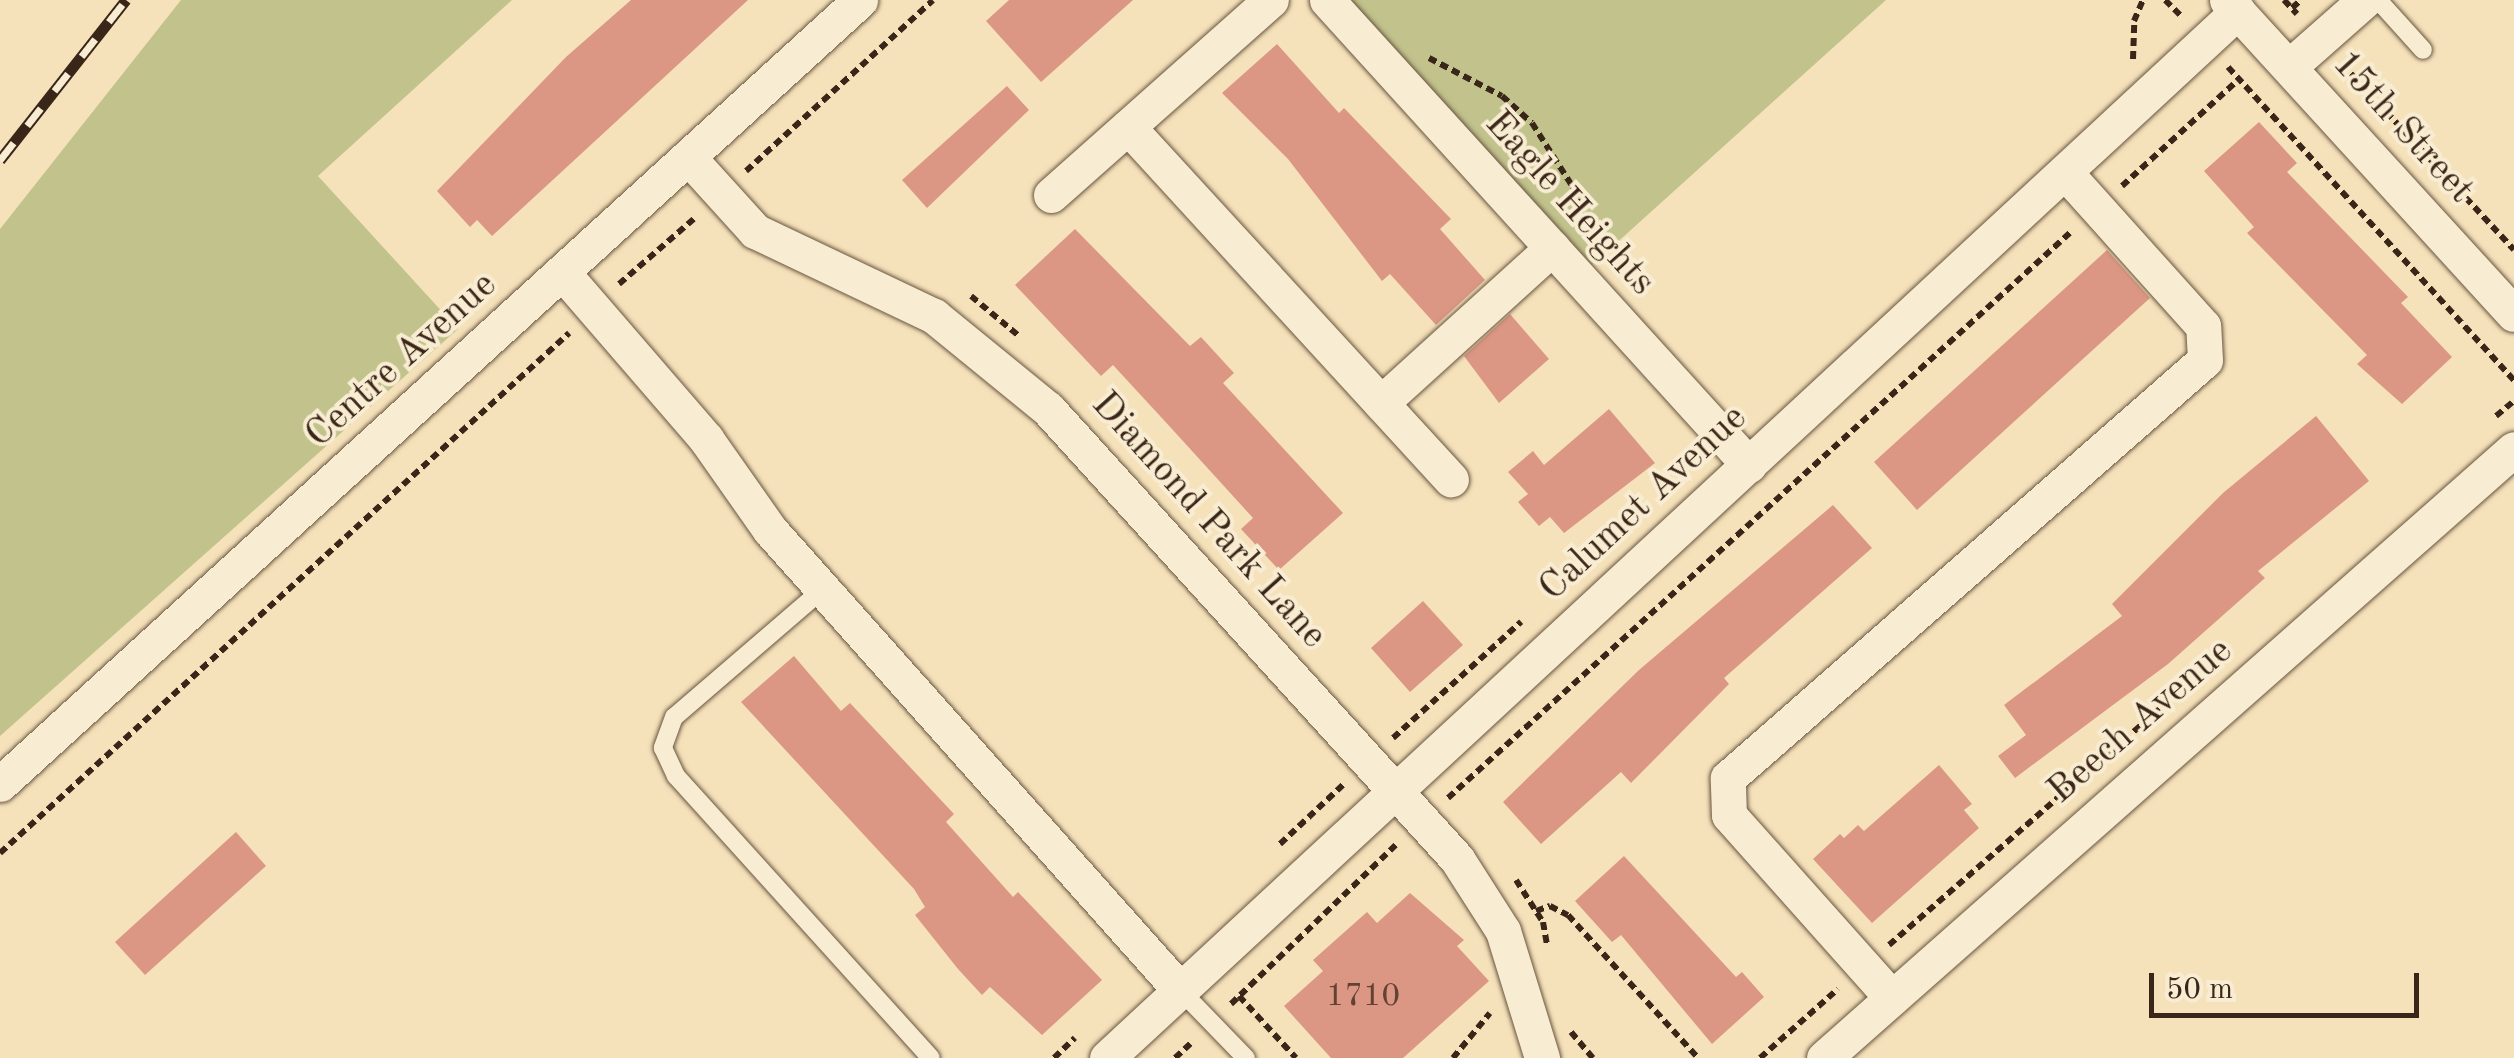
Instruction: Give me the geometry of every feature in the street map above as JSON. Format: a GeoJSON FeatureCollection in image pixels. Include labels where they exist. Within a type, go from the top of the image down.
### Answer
{"type":"FeatureCollection","features":[{"type":"Feature","properties":{"kind":"street","name":"Centre Avenue"},"geometry":{"type":"LineString","coordinates":[[0,784],[860,0]]}},
{"type":"Feature","properties":{"kind":"street"},"geometry":{"type":"LineString","coordinates":[[1051,195],[1271,0]]}},
{"type":"Feature","properties":{"kind":"street","name":"Eagle Heights"},"geometry":{"type":"LineString","coordinates":[[1326,0],[1749,464]]}},
{"type":"Feature","properties":{"kind":"street"},"geometry":{"type":"LineString","coordinates":[[2289,68],[2366,0]]}},
{"type":"Feature","properties":{"kind":"street","name":"Calumet Avenue"},"geometry":{"type":"LineString","coordinates":[[1107,1058],[2065,172],[2204,42],[2233,6]]}},
{"type":"Feature","properties":{"kind":"street","name":"15th Street"},"geometry":{"type":"LineString","coordinates":[[2233,6],[2514,314]]}},
{"type":"Feature","properties":{"kind":"street"},"geometry":{"type":"LineString","coordinates":[[1128,127],[1451,480]]}},
{"type":"Feature","properties":{"kind":"street","name":"Diamond Park Lane"},"geometry":{"type":"LineString","coordinates":[[688,157],[755,231],[934,316],[1048,409],[1396,791],[1410,832],[1456,859],[1503,931],[1542,1058]]}},
{"type":"Feature","properties":{"kind":"street"},"geometry":{"type":"LineString","coordinates":[[1892,998],[1729,815],[1728,778],[2205,360],[2203,326],[2065,172]]}},
{"type":"Feature","properties":{"kind":"street"},"geometry":{"type":"LineString","coordinates":[[1380,403],[1552,248]]}},
{"type":"Feature","properties":{"kind":"street"},"geometry":{"type":"LineString","coordinates":[[562,272],[649,370],[822,589],[1180,990]]}},
{"type":"Feature","properties":{"kind":"street","name":"Beech Avenue"},"geometry":{"type":"LineString","coordinates":[[1824,1058],[2514,449]]}},
{"type":"Feature","properties":{"kind":"lane"},"geometry":{"type":"LineString","coordinates":[[2378,0],[2422,50]]}},
{"type":"Feature","properties":{"kind":"lane"},"geometry":{"type":"LineString","coordinates":[[822,589],[674,718],[664,748],[676,776],[931,1058]]}},
{"type":"Feature","properties":{"kind":"lane"},"geometry":{"type":"LineString","coordinates":[[1180,990],[1246,1058]]}},
{"type":"Feature","properties":{"kind":"path"},"geometry":{"type":"LineString","coordinates":[[626,280],[933,0]]}},
{"type":"Feature","properties":{"kind":"path"},"geometry":{"type":"LineString","coordinates":[[2165,0],[2514,380]]}},
{"type":"Feature","properties":{"kind":"path"},"geometry":{"type":"LineString","coordinates":[[2284,0],[2514,250]]}},
{"type":"Feature","properties":{"kind":"path"},"geometry":{"type":"LineString","coordinates":[[2292,8],[2302,0]]}},
{"type":"Feature","properties":{"kind":"path"},"geometry":{"type":"LineString","coordinates":[[1412,50],[1502,96],[1532,123],[1574,188],[1592,246]]}},
{"type":"Feature","properties":{"kind":"path"},"geometry":{"type":"LineString","coordinates":[[1296,1058],[1240,996],[1410,832],[2239,79]]}},
{"type":"Feature","properties":{"kind":"path"},"geometry":{"type":"LineString","coordinates":[[0,853],[574,328]]}},
{"type":"Feature","properties":{"kind":"path"},"geometry":{"type":"LineString","coordinates":[[2484,426],[2514,401]]}},
{"type":"Feature","properties":{"kind":"path"},"geometry":{"type":"LineString","coordinates":[[1760,1058],[2189,684]]}},
{"type":"Feature","properties":{"kind":"path"},"geometry":{"type":"LineString","coordinates":[[1409,857],[1410,832]]}},
{"type":"Feature","properties":{"kind":"path"},"geometry":{"type":"LineString","coordinates":[[1536,911],[1550,906],[1568,915],[1698,1058]]}},
{"type":"Feature","properties":{"kind":"path"},"geometry":{"type":"LineString","coordinates":[[1454,1058],[1482,1031],[1493,997]]}},
{"type":"Feature","properties":{"kind":"path"},"geometry":{"type":"LineString","coordinates":[[1462,1050],[1468,1058]]}},
{"type":"Feature","properties":{"kind":"green space"},"geometry":{"type":"Polygon","coordinates":[[[181,0],[512,0],[318,176],[458,329],[0,736],[0,229],[181,0]]]}},
{"type":"Feature","properties":{"kind":"green space"},"geometry":{"type":"Polygon","coordinates":[[[1349,0],[1886,0],[1592,265],[1349,0]]]}},
{"type":"Feature","properties":{"kind":"building"},"geometry":{"type":"Polygon","coordinates":[[[631,0],[748,0],[492,236],[477,220],[470,227],[437,191],[566,57],[631,0]]]}},
{"type":"Feature","properties":{"kind":"building"},"geometry":{"type":"Polygon","coordinates":[[[1009,0],[1133,0],[1041,82],[986,21],[1009,0]]]}},
{"type":"Feature","properties":{"kind":"building"},"geometry":{"type":"Polygon","coordinates":[[[1277,44],[1339,113],[1344,108],[1451,219],[1440,229],[1485,280],[1436,325],[1390,274],[1382,281],[1288,159],[1222,93],[1277,44]]]}},
{"type":"Feature","properties":{"kind":"building"},"geometry":{"type":"Polygon","coordinates":[[[1007,86],[1029,110],[927,208],[902,180],[1007,86]]]}},
{"type":"Feature","properties":{"kind":"building"},"geometry":{"type":"Polygon","coordinates":[[[2259,122],[2297,163],[2287,172],[2408,297],[2401,303],[2452,357],[2402,404],[2357,364],[2367,355],[2247,233],[2254,227],[2204,171],[2259,122]]]}},
{"type":"Feature","properties":{"kind":"building"},"geometry":{"type":"Polygon","coordinates":[[[1075,229],[1190,346],[1201,337],[1234,373],[1223,383],[1343,513],[1279,570],[1241,529],[1253,518],[1113,365],[1101,376],[1015,285],[1075,229]]]}},
{"type":"Feature","properties":{"kind":"building"},"geometry":{"type":"Polygon","coordinates":[[[2107,250],[2150,298],[1917,510],[1874,462],[2107,250]]]}},
{"type":"Feature","properties":{"kind":"building"},"geometry":{"type":"Polygon","coordinates":[[[1510,314],[1549,359],[1499,403],[1464,356],[1510,314]]]}},
{"type":"Feature","properties":{"kind":"building"},"geometry":{"type":"Polygon","coordinates":[[[1609,409],[1655,463],[1564,533],[1550,517],[1539,526],[1518,502],[1528,494],[1508,472],[1533,451],[1544,465],[1609,409]]]}},
{"type":"Feature","properties":{"kind":"building"},"geometry":{"type":"Polygon","coordinates":[[[2316,416],[2369,481],[2258,571],[2265,578],[2168,664],[2015,778],[1998,756],[2026,735],[2004,705],[2122,616],[2112,604],[2223,493],[2316,416]]]}},
{"type":"Feature","properties":{"kind":"building"},"geometry":{"type":"Polygon","coordinates":[[[1833,505],[1872,548],[1724,678],[1729,684],[1631,783],[1621,772],[1541,844],[1503,802],[1639,670],[1833,505]]]}},
{"type":"Feature","properties":{"kind":"building"},"geometry":{"type":"Polygon","coordinates":[[[1423,601],[1463,645],[1410,692],[1371,648],[1423,601]]]}},
{"type":"Feature","properties":{"kind":"building"},"geometry":{"type":"Polygon","coordinates":[[[794,656],[841,711],[850,703],[954,814],[946,822],[1013,897],[1018,892],[1102,980],[1042,1035],[990,987],[982,995],[958,969],[915,915],[925,907],[914,889],[741,702],[794,656]]]}},
{"type":"Feature","properties":{"kind":"building"},"geometry":{"type":"Polygon","coordinates":[[[1939,765],[1972,804],[1964,810],[1979,828],[1872,923],[1813,859],[1840,834],[1844,838],[1858,825],[1864,831],[1939,765]]]}},
{"type":"Feature","properties":{"kind":"building"},"geometry":{"type":"Polygon","coordinates":[[[236,832],[266,866],[145,975],[115,942],[236,832]]]}},
{"type":"Feature","properties":{"kind":"building"},"geometry":{"type":"Polygon","coordinates":[[[1624,856],[1736,977],[1742,972],[1764,997],[1712,1044],[1621,935],[1612,942],[1575,901],[1624,856]]]}},
{"type":"Feature","properties":{"kind":"building"},"geometry":{"type":"Polygon","coordinates":[[[1410,893],[1464,940],[1457,946],[1489,981],[1403,1058],[1331,1058],[1284,1006],[1323,971],[1313,960],[1367,912],[1377,923],[1410,893]]]}},
{"type":"Feature","properties":{"kind":"railway"},"geometry":{"type":"LineString","coordinates":[[0,160],[126,0]]}}]}
